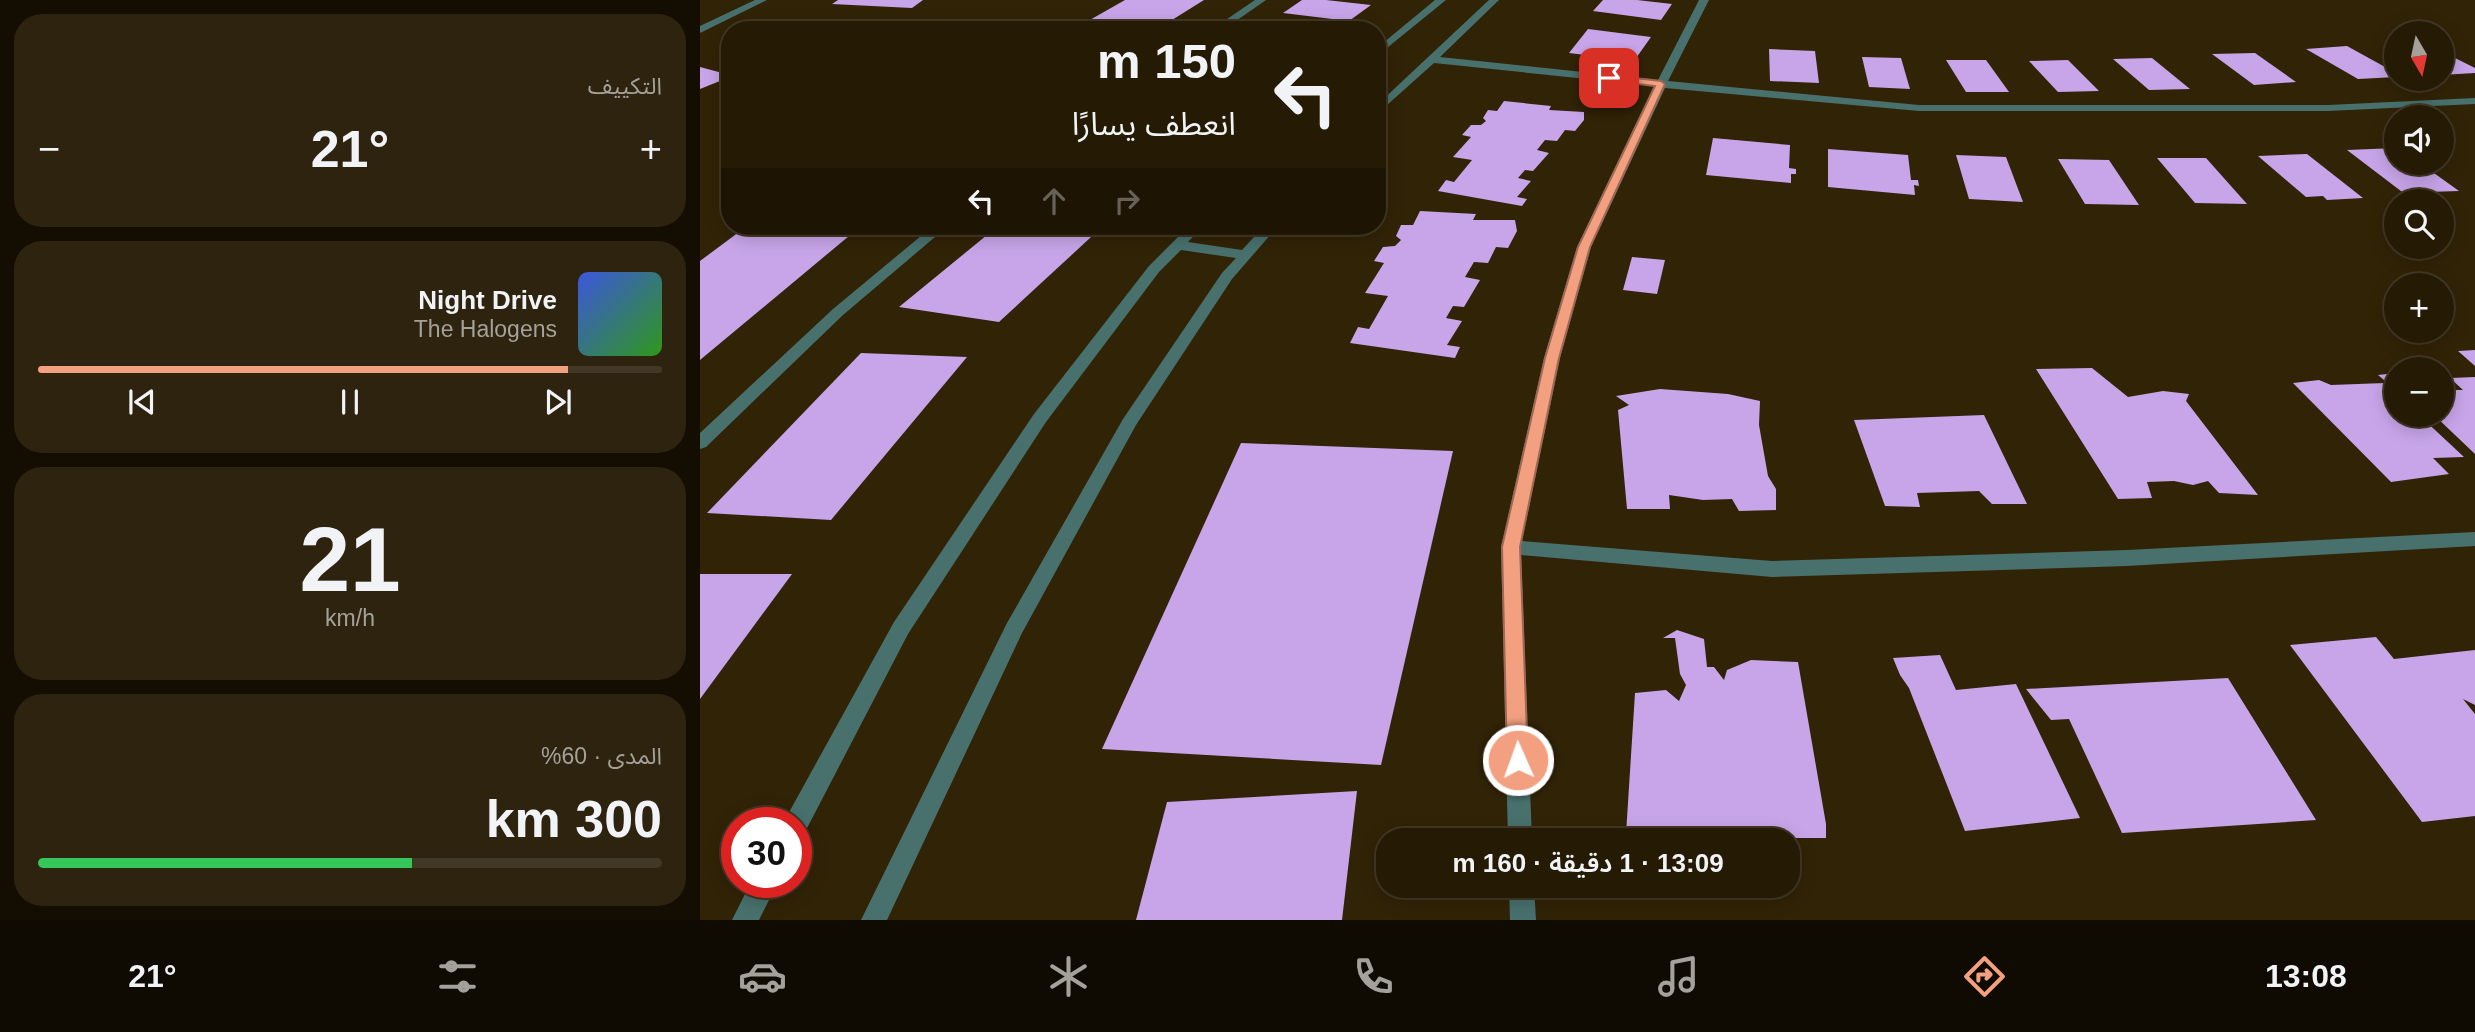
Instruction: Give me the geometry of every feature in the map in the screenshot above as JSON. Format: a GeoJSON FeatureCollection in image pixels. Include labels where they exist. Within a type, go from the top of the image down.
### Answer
{"type":"FeatureCollection","features":[{"type":"Feature","properties":{"kind":"street"},"geometry":{"type":"LineString","coordinates":[[700,30],[762,0]]}},
{"type":"Feature","properties":{"kind":"street"},"geometry":{"type":"LineString","coordinates":[[1230,21],[1261,0]]}},
{"type":"Feature","properties":{"kind":"street"},"geometry":{"type":"LineString","coordinates":[[1386,46],[1441,0]]}},
{"type":"Feature","properties":{"kind":"street"},"geometry":{"type":"LineString","coordinates":[[1386,102],[1494,0]]}},
{"type":"Feature","properties":{"kind":"street"},"geometry":{"type":"LineString","coordinates":[[1520,828],[1511,547],[1552,358],[1584,247],[1704,0]]}},
{"type":"Feature","properties":{"kind":"street"},"geometry":{"type":"LineString","coordinates":[[1430,59],[1919,108],[2289,108],[2475,101]]}},
{"type":"Feature","properties":{"kind":"street"},"geometry":{"type":"LineString","coordinates":[[700,443],[838,312],[930,235]]}},
{"type":"Feature","properties":{"kind":"street"},"geometry":{"type":"LineString","coordinates":[[805,807],[901,628],[1040,418],[1154,269],[1187,235]]}},
{"type":"Feature","properties":{"kind":"street"},"geometry":{"type":"LineString","coordinates":[[874,920],[1014,629],[1129,423],[1227,276],[1263,235]]}},
{"type":"Feature","properties":{"kind":"street"},"geometry":{"type":"LineString","coordinates":[[1177,245],[1246,255]]}},
{"type":"Feature","properties":{"kind":"street"},"geometry":{"type":"LineString","coordinates":[[1511,547],[1772,569],[2127,558],[2475,539]]}},
{"type":"Feature","properties":{"kind":"street"},"geometry":{"type":"LineString","coordinates":[[745,920],[757,898]]}},
{"type":"Feature","properties":{"kind":"street"},"geometry":{"type":"LineString","coordinates":[[1522,898],[1523,920]]}},
{"type":"Feature","properties":{"kind":"building"},"geometry":{"type":"Polygon","coordinates":[[[838,0],[923,0],[912,8],[832,4],[838,0]]]}},
{"type":"Feature","properties":{"kind":"building"},"geometry":{"type":"Polygon","coordinates":[[[1125,0],[1204,0],[1170,21],[1088,21],[1125,0]]]}},
{"type":"Feature","properties":{"kind":"building"},"geometry":{"type":"Polygon","coordinates":[[[1302,0],[1371,5],[1349,21],[1283,13],[1302,0]]]}},
{"type":"Feature","properties":{"kind":"building"},"geometry":{"type":"Polygon","coordinates":[[[1603,0],[1672,4],[1661,20],[1593,11],[1603,0]]]}},
{"type":"Feature","properties":{"kind":"building"},"geometry":{"type":"Polygon","coordinates":[[[1588,29],[1651,37],[1634,61],[1569,53],[1588,29]]]}},
{"type":"Feature","properties":{"kind":"building"},"geometry":{"type":"Polygon","coordinates":[[[2347,46],[2384,66],[2384,78],[2358,79],[2306,49],[2347,46]]]}},
{"type":"Feature","properties":{"kind":"building"},"geometry":{"type":"Polygon","coordinates":[[[1769,49],[1815,51],[1819,83],[1770,81],[1769,49]]]}},
{"type":"Feature","properties":{"kind":"building"},"geometry":{"type":"Polygon","coordinates":[[[2255,53],[2296,82],[2254,85],[2212,54],[2255,53]]]}},
{"type":"Feature","properties":{"kind":"building"},"geometry":{"type":"Polygon","coordinates":[[[1862,57],[1901,58],[1910,89],[1869,87],[1862,57]]]}},
{"type":"Feature","properties":{"kind":"building"},"geometry":{"type":"Polygon","coordinates":[[[2152,58],[2190,89],[2149,90],[2113,59],[2152,58]]]}},
{"type":"Feature","properties":{"kind":"building"},"geometry":{"type":"Polygon","coordinates":[[[2454,58],[2475,68],[2475,73],[2454,74],[2454,58]]]}},
{"type":"Feature","properties":{"kind":"building"},"geometry":{"type":"Polygon","coordinates":[[[1946,60],[1986,60],[2009,92],[1966,92],[1946,60]]]}},
{"type":"Feature","properties":{"kind":"building"},"geometry":{"type":"Polygon","coordinates":[[[2068,60],[2099,91],[2058,92],[2029,61],[2068,60]]]}},
{"type":"Feature","properties":{"kind":"building"},"geometry":{"type":"Polygon","coordinates":[[[700,67],[721,73],[721,81],[700,89],[700,67]]]}},
{"type":"Feature","properties":{"kind":"building"},"geometry":{"type":"Polygon","coordinates":[[[1504,101],[1551,106],[1549,110],[1584,112],[1584,120],[1575,131],[1565,130],[1557,141],[1545,140],[1537,150],[1549,153],[1533,171],[1525,170],[1518,178],[1531,181],[1517,197],[1527,199],[1522,206],[1438,191],[1446,180],[1454,182],[1472,160],[1453,157],[1471,137],[1462,135],[1471,125],[1481,125],[1486,121],[1483,118],[1488,110],[1497,111],[1504,101]]]}},
{"type":"Feature","properties":{"kind":"building"},"geometry":{"type":"Polygon","coordinates":[[[1713,138],[1790,145],[1789,168],[1796,169],[1796,174],[1791,174],[1791,183],[1706,175],[1713,138]]]}},
{"type":"Feature","properties":{"kind":"building"},"geometry":{"type":"Polygon","coordinates":[[[2384,148],[2384,175],[2437,175],[2459,191],[2398,189],[2347,150],[2384,148]]]}},
{"type":"Feature","properties":{"kind":"building"},"geometry":{"type":"Polygon","coordinates":[[[1828,149],[1908,155],[1911,180],[1918,180],[1919,186],[1914,185],[1915,195],[1828,187],[1828,149]]]}},
{"type":"Feature","properties":{"kind":"building"},"geometry":{"type":"Polygon","coordinates":[[[2307,154],[2363,198],[2327,200],[2323,196],[2306,197],[2258,156],[2307,154]]]}},
{"type":"Feature","properties":{"kind":"building"},"geometry":{"type":"Polygon","coordinates":[[[1956,155],[2006,157],[2023,202],[1969,199],[1956,155]]]}},
{"type":"Feature","properties":{"kind":"building"},"geometry":{"type":"Polygon","coordinates":[[[2157,158],[2206,158],[2247,204],[2195,203],[2157,158]]]}},
{"type":"Feature","properties":{"kind":"building"},"geometry":{"type":"Polygon","coordinates":[[[2058,159],[2109,160],[2139,205],[2085,204],[2058,159]]]}},
{"type":"Feature","properties":{"kind":"building"},"geometry":{"type":"Polygon","coordinates":[[[1420,211],[1476,214],[1473,220],[1515,220],[1517,231],[1508,248],[1496,247],[1488,263],[1474,262],[1465,277],[1480,280],[1464,307],[1453,306],[1446,318],[1462,321],[1447,345],[1460,347],[1455,358],[1350,343],[1358,327],[1369,329],[1388,296],[1365,293],[1384,263],[1374,261],[1383,247],[1395,246],[1401,240],[1396,236],[1401,225],[1413,225],[1420,211]]]}},
{"type":"Feature","properties":{"kind":"building"},"geometry":{"type":"Polygon","coordinates":[[[735,235],[850,235],[700,360],[700,261],[735,235]]]}},
{"type":"Feature","properties":{"kind":"building"},"geometry":{"type":"Polygon","coordinates":[[[987,235],[1093,235],[999,322],[899,307],[987,235]]]}},
{"type":"Feature","properties":{"kind":"building"},"geometry":{"type":"Polygon","coordinates":[[[1632,257],[1665,260],[1657,294],[1623,290],[1632,257]]]}},
{"type":"Feature","properties":{"kind":"building"},"geometry":{"type":"Polygon","coordinates":[[[2475,350],[2475,366],[2458,351],[2475,350]]]}},
{"type":"Feature","properties":{"kind":"building"},"geometry":{"type":"Polygon","coordinates":[[[861,353],[967,357],[831,520],[707,513],[861,353]]]}},
{"type":"Feature","properties":{"kind":"building"},"geometry":{"type":"Polygon","coordinates":[[[2092,368],[2128,397],[2163,391],[2189,394],[2186,401],[2258,495],[2219,493],[2208,481],[2193,485],[2174,481],[2147,482],[2152,498],[2118,499],[2036,369],[2092,368]]]}},
{"type":"Feature","properties":{"kind":"building"},"geometry":{"type":"Polygon","coordinates":[[[2475,377],[2475,454],[2447,427],[2454,427],[2454,390],[2463,390],[2454,382],[2454,378],[2475,377]]]}},
{"type":"Feature","properties":{"kind":"building"},"geometry":{"type":"Polygon","coordinates":[[[2319,380],[2331,385],[2384,383],[2384,427],[2432,427],[2464,457],[2433,458],[2449,474],[2391,482],[2293,383],[2319,380]]]}},
{"type":"Feature","properties":{"kind":"building"},"geometry":{"type":"Polygon","coordinates":[[[1660,389],[1728,394],[1760,401],[1759,425],[1768,476],[1776,489],[1776,510],[1739,511],[1732,499],[1703,500],[1669,495],[1670,509],[1627,509],[1618,410],[1629,405],[1616,396],[1660,389]]]}},
{"type":"Feature","properties":{"kind":"building"},"geometry":{"type":"Polygon","coordinates":[[[1984,415],[2027,504],[1992,504],[1979,491],[1917,493],[1920,507],[1885,506],[1854,420],[1984,415]]]}},
{"type":"Feature","properties":{"kind":"building"},"geometry":{"type":"Polygon","coordinates":[[[1241,443],[1453,451],[1381,765],[1102,749],[1241,443]]]}},
{"type":"Feature","properties":{"kind":"building"},"geometry":{"type":"Polygon","coordinates":[[[700,574],[792,574],[700,699],[700,574]]]}},
{"type":"Feature","properties":{"kind":"building"},"geometry":{"type":"Polygon","coordinates":[[[1677,630],[1704,639],[1707,667],[1714,667],[1724,680],[1727,670],[1751,660],[1798,662],[1826,824],[1826,838],[1800,838],[1800,828],[1626,828],[1635,693],[1666,690],[1679,701],[1686,685],[1680,674],[1675,638],[1663,638],[1677,630]]]}},
{"type":"Feature","properties":{"kind":"building"},"geometry":{"type":"Polygon","coordinates":[[[2376,637],[2394,659],[2475,650],[2475,705],[2463,699],[2475,714],[2475,816],[2422,822],[2290,645],[2376,637]]]}},
{"type":"Feature","properties":{"kind":"building"},"geometry":{"type":"Polygon","coordinates":[[[1940,655],[1956,690],[2016,684],[2080,818],[1965,831],[1909,688],[1893,658],[1940,655]]]}},
{"type":"Feature","properties":{"kind":"building"},"geometry":{"type":"Polygon","coordinates":[[[2228,678],[2316,820],[2122,833],[2069,719],[2051,720],[2026,689],[2228,678]]]}},
{"type":"Feature","properties":{"kind":"building"},"geometry":{"type":"Polygon","coordinates":[[[1357,791],[1342,920],[1136,920],[1167,802],[1357,791]]]}},
{"type":"Feature","properties":{"kind":"route"},"geometry":{"type":"LineString","coordinates":[[1518,760],[1511,547],[1552,358],[1584,247],[1661,84],[1609,78]]}}]}
